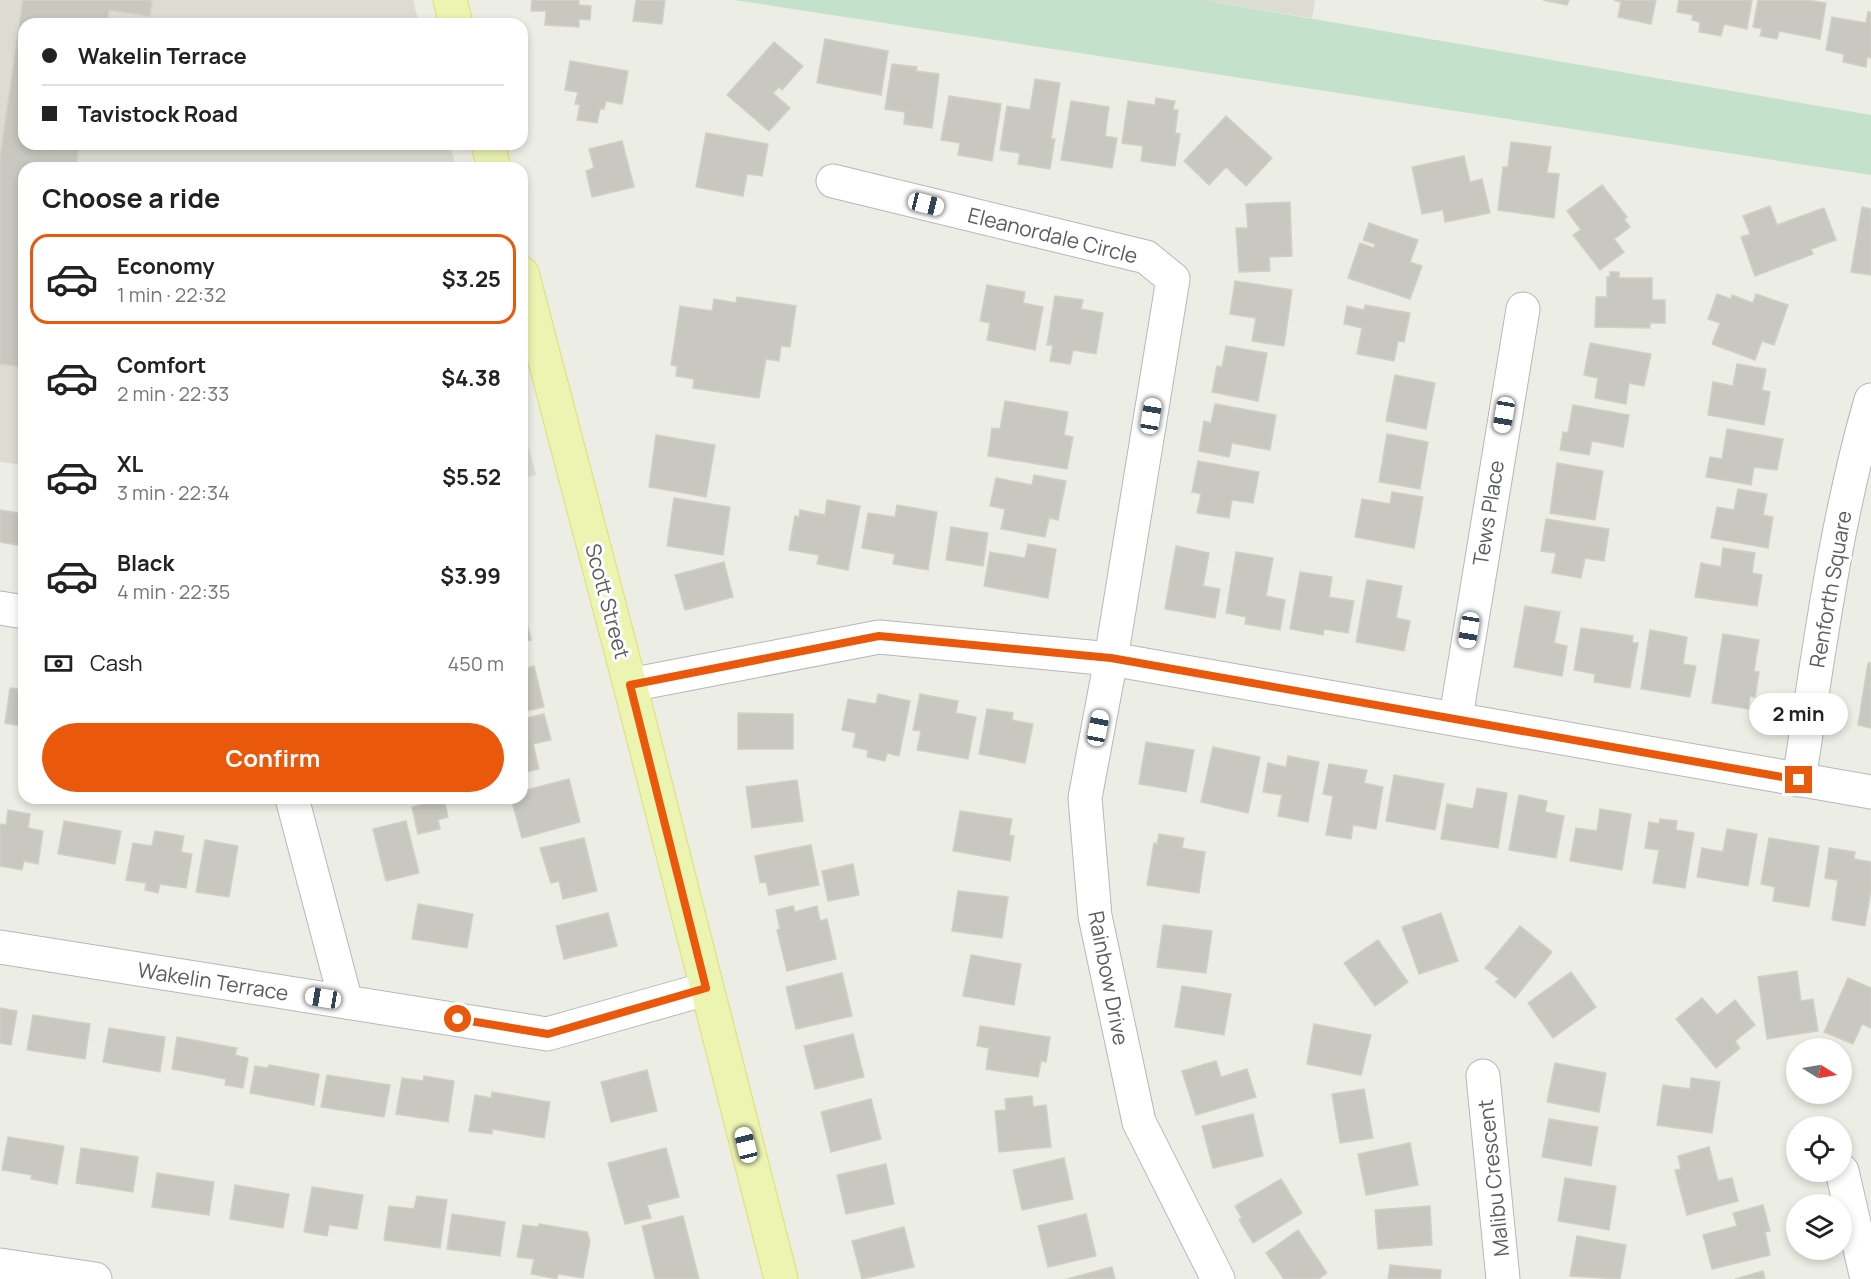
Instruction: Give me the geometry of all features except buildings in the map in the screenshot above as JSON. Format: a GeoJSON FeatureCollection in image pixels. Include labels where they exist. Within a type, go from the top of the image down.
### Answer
{"type":"FeatureCollection","features":[{"type":"Feature","properties":{"kind":"main road"},"geometry":{"type":"LineString","coordinates":[[450,0],[454,18]]}},
{"type":"Feature","properties":{"kind":"main road","name":"Scott Street"},"geometry":{"type":"LineString","coordinates":[[528,296],[630,685],[781,1279]]}},
{"type":"Feature","properties":{"kind":"street","name":"Eleanordale Circle"},"geometry":{"type":"LineString","coordinates":[[833,181],[1146,257],[1173,279],[1111,658]]}},
{"type":"Feature","properties":{"kind":"street","name":"Tews Place"},"geometry":{"type":"LineString","coordinates":[[1456,717],[1522,309]]}},
{"type":"Feature","properties":{"kind":"street","name":"Renforth Square"},"geometry":{"type":"LineString","coordinates":[[1799,780],[1826,601],[1851,469],[1871,400]]}},
{"type":"Feature","properties":{"kind":"street"},"geometry":{"type":"LineString","coordinates":[[0,608],[18,611]]}},
{"type":"Feature","properties":{"kind":"street"},"geometry":{"type":"LineString","coordinates":[[630,685],[879,636],[1111,658],[1456,717],[1871,792]]}},
{"type":"Feature","properties":{"kind":"street","name":"Rainbow Drive"},"geometry":{"type":"LineString","coordinates":[[1111,658],[1085,798],[1095,916],[1139,1122],[1218,1279]]}},
{"type":"Feature","properties":{"kind":"street"},"geometry":{"type":"LineString","coordinates":[[294,804],[346,1002]]}},
{"type":"Feature","properties":{"kind":"street","name":"Wakelin Terrace"},"geometry":{"type":"LineString","coordinates":[[0,947],[548,1034],[706,988]]}},
{"type":"Feature","properties":{"kind":"street","name":"Malibu Crescent"},"geometry":{"type":"LineString","coordinates":[[1483,1076],[1503,1279]]}},
{"type":"Feature","properties":{"kind":"street"},"geometry":{"type":"LineString","coordinates":[[1845,1182],[1867,1279]]}},
{"type":"Feature","properties":{"kind":"street"},"geometry":{"type":"LineString","coordinates":[[0,1265],[95,1279]]}},
{"type":"Feature","properties":{"kind":"shaded area"},"geometry":{"type":"Polygon","coordinates":[[[0,0],[413,0],[418,18],[18,18],[18,150],[452,150],[454,162],[18,162],[18,464],[0,462],[0,0]]]}},
{"type":"Feature","properties":{"kind":"shaded area"},"geometry":{"type":"Polygon","coordinates":[[[1203,0],[1315,0],[1312,18],[1203,0]]]}},
{"type":"Feature","properties":{"kind":"shaded area"},"geometry":{"type":"Polygon","coordinates":[[[528,445],[536,475],[528,477],[528,445]]]}},
{"type":"Feature","properties":{"kind":"green space"},"geometry":{"type":"Polygon","coordinates":[[[735,0],[1203,0],[1871,115],[1871,175],[735,0]]]}},
{"type":"Feature","properties":{"kind":"route"},"geometry":{"type":"LineString","coordinates":[[458,1019],[548,1034],[706,988],[630,685],[879,636],[1111,658],[1456,717],[1799,780]]}}]}
